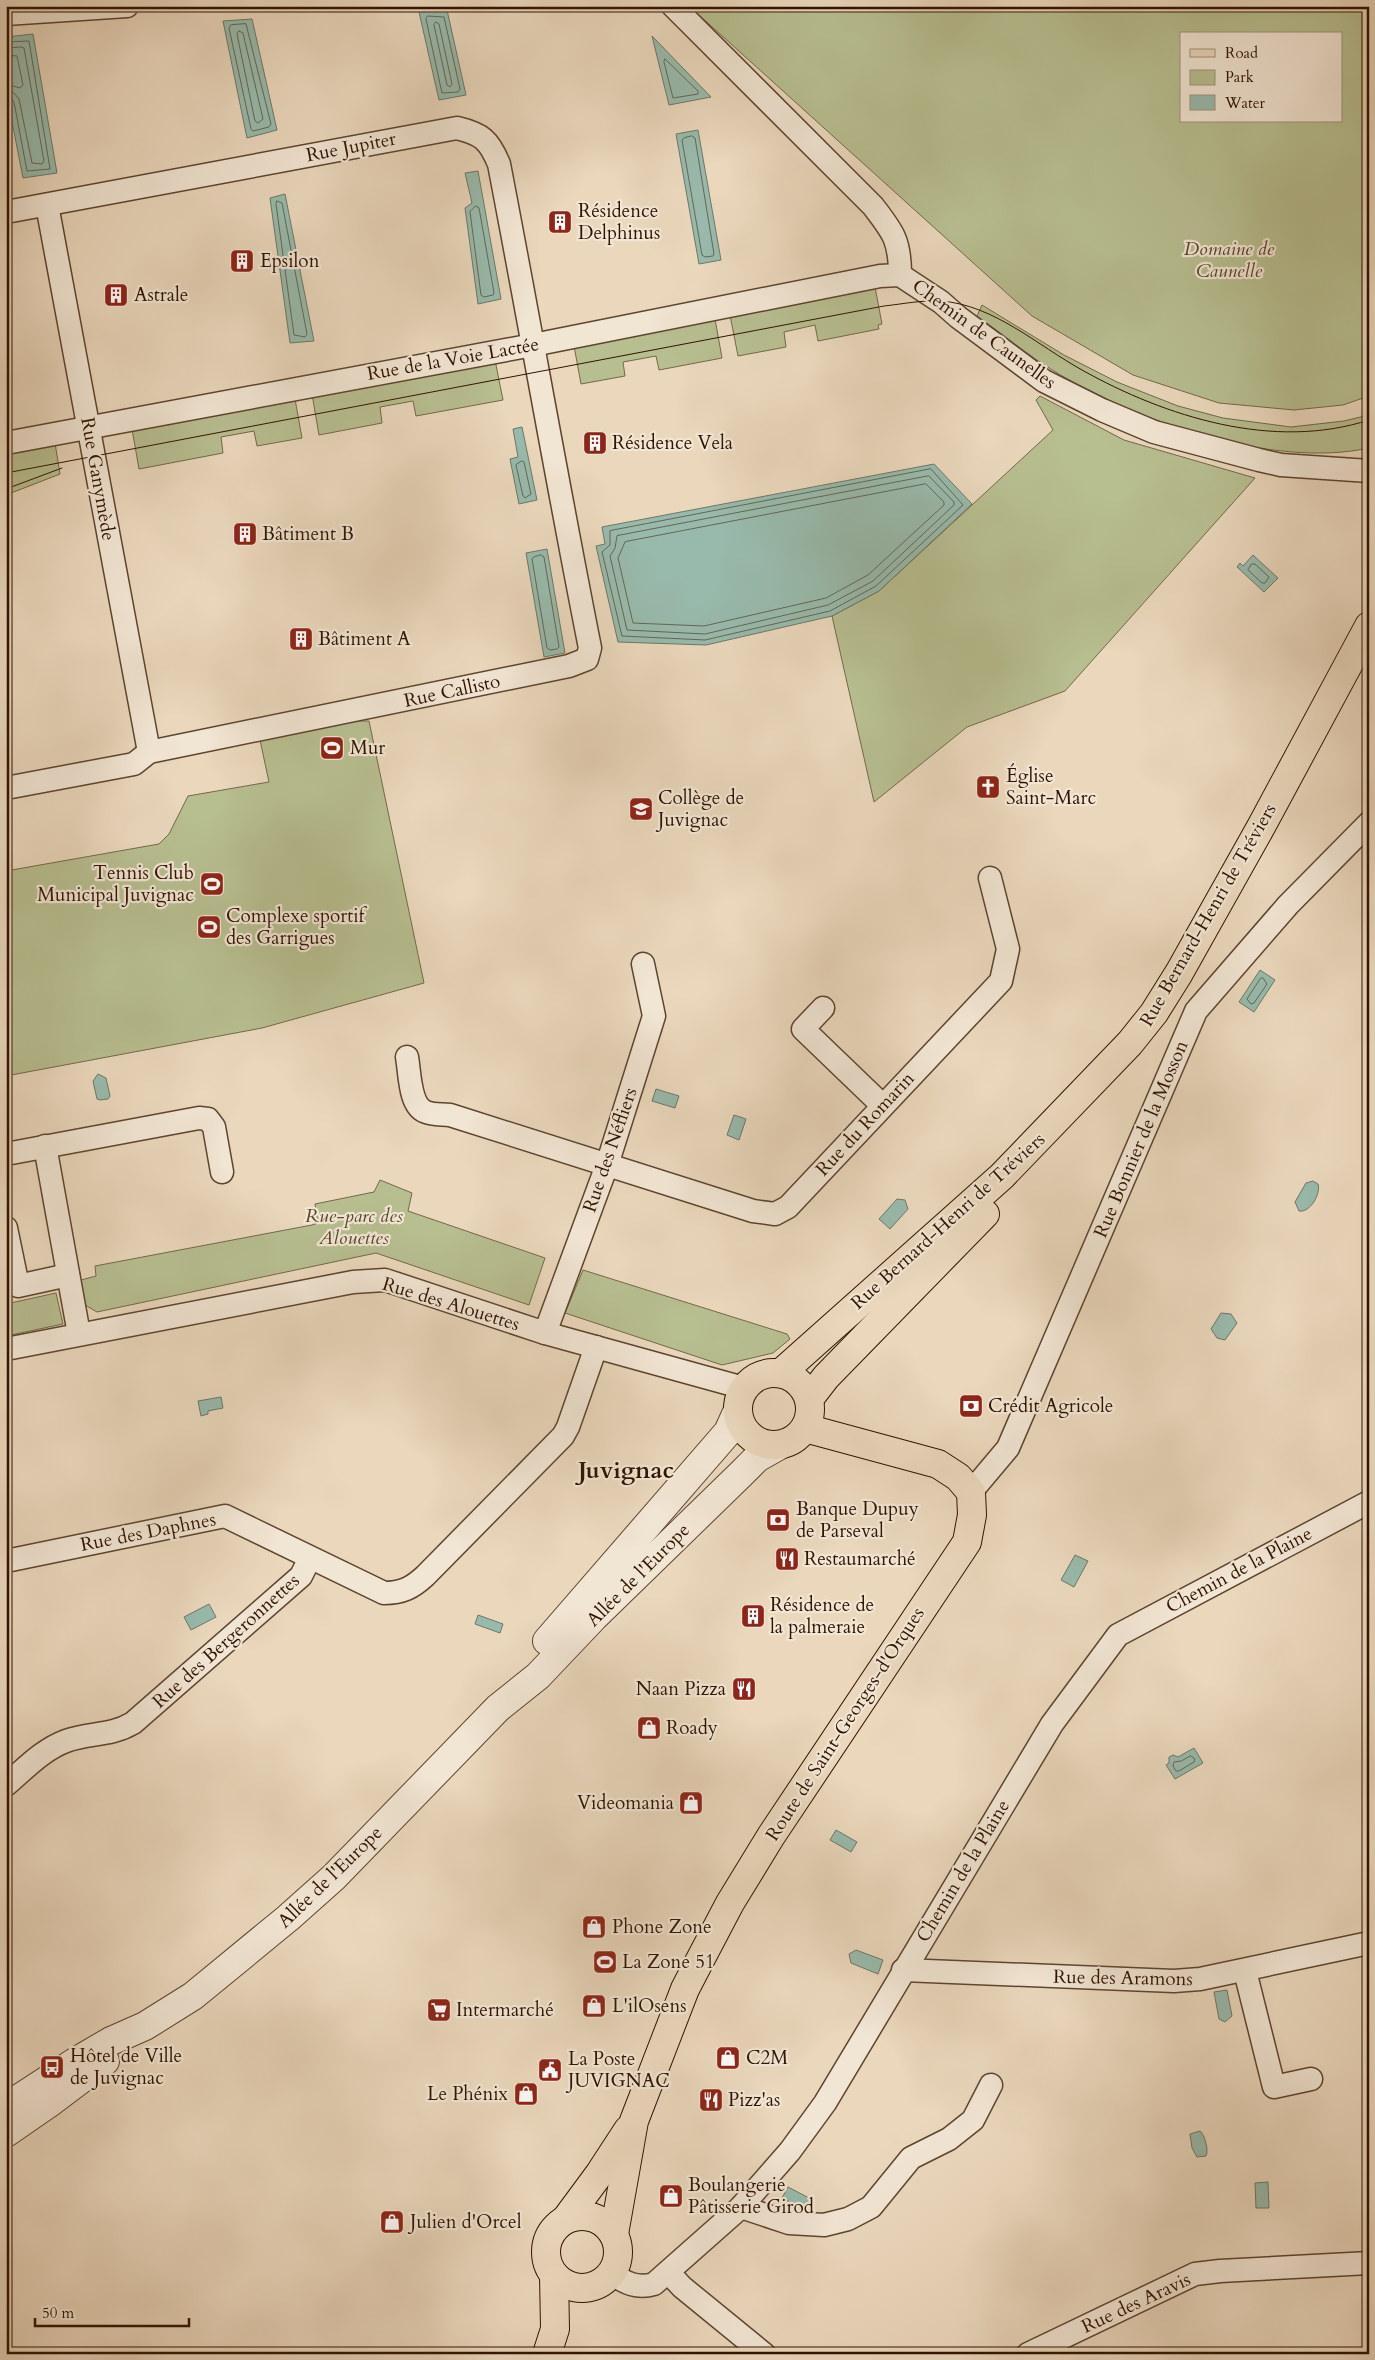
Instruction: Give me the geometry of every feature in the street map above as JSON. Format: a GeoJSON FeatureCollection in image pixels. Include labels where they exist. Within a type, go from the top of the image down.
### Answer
{"type":"FeatureCollection","features":[{"type":"Feature","properties":{"kind":"main road","name":"Rue Bernard-Henri de Tréviers"},"geometry":{"type":"LineString","coordinates":[[781,1373],[1002,1176],[1130,1043],[1154,1013],[1262,825],[1369,626]]}},
{"type":"Feature","properties":{"kind":"main road","name":"Rue Bernard-Henri de Tréviers"},"geometry":{"type":"LineString","coordinates":[[809,1399],[826,1377],[1087,1110],[1136,1057],[1171,1014],[1260,859],[1369,659]]}},
{"type":"Feature","properties":{"kind":"main road"},"geometry":{"type":"LineString","coordinates":[[781,1373],[799,1382],[809,1399],[810,1414],[805,1428],[794,1439],[780,1445],[768,1445],[756,1441],[743,1427],[741,1399],[760,1375],[781,1373]]}},
{"type":"Feature","properties":{"kind":"main road"},"geometry":{"type":"LineString","coordinates":[[805,1428],[938,1464],[958,1477],[971,1492]]}},
{"type":"Feature","properties":{"kind":"main road","name":"Route de Saint-Georges-d'Orques"},"geometry":{"type":"LineString","coordinates":[[614,2234],[634,2121],[686,1989],[730,1903],[771,1836],[967,1542],[972,1515],[971,1492]]}},
{"type":"Feature","properties":{"kind":"main road","name":"Route de Saint-Georges-d'Orques"},"geometry":{"type":"LineString","coordinates":[[566,2218],[600,2173],[634,2121]]}},
{"type":"Feature","properties":{"kind":"main road"},"geometry":{"type":"LineString","coordinates":[[551,2342],[600,2280],[618,2257],[614,2234],[606,2224],[595,2218],[578,2215],[566,2218],[556,2226],[547,2240],[545,2253],[548,2265],[554,2276],[569,2286],[600,2280]]}},
{"type":"Feature","properties":{"kind":"main road"},"geometry":{"type":"LineString","coordinates":[[551,2342],[554,2276]]}},
{"type":"Feature","properties":{"kind":"street"},"geometry":{"type":"LineString","coordinates":[[6,14],[127,6]]}},
{"type":"Feature","properties":{"kind":"street","name":"Chemin de Caunelles"},"geometry":{"type":"LineString","coordinates":[[673,6],[873,206],[890,229],[898,244],[900,275],[941,302],[981,335],[1044,381],[1102,410],[1154,432],[1281,465],[1369,471]]}},
{"type":"Feature","properties":{"kind":"street","name":"Rue Jupiter"},"geometry":{"type":"LineString","coordinates":[[6,212],[457,128],[476,133],[491,145],[499,164],[532,345]]}},
{"type":"Feature","properties":{"kind":"street","name":"Rue Ganymède"},"geometry":{"type":"LineString","coordinates":[[47,205],[89,427],[96,477],[149,752]]}},
{"type":"Feature","properties":{"kind":"street","name":"Rue de la Voie Lactée"},"geometry":{"type":"LineString","coordinates":[[6,443],[532,345],[880,276],[900,275]]}},
{"type":"Feature","properties":{"kind":"street","name":"Rue Callisto"},"geometry":{"type":"LineString","coordinates":[[6,788],[134,764],[149,752],[391,704],[568,666],[587,659],[590,648],[532,345]]}},
{"type":"Feature","properties":{"kind":"street","name":"Chemin de Caunelles"},"geometry":{"type":"LineString","coordinates":[[1324,468],[1369,456]]}},
{"type":"Feature","properties":{"kind":"street","name":"Rue Bonnier de la Mosson"},"geometry":{"type":"LineString","coordinates":[[971,1492],[1008,1448],[1196,1011],[1288,905],[1369,822]]}},
{"type":"Feature","properties":{"kind":"street","name":"Rue du Romarin"},"geometry":{"type":"LineString","coordinates":[[607,1165],[754,1211],[775,1214],[788,1206],[1001,981],[1008,949],[990,878]]}},
{"type":"Feature","properties":{"kind":"street","name":"Rue des Néfliers"},"geometry":{"type":"LineString","coordinates":[[545,1333],[607,1165],[654,1016],[643,964]]}},
{"type":"Feature","properties":{"kind":"street"},"geometry":{"type":"LineString","coordinates":[[823,1008],[803,1029],[882,1105]]}},
{"type":"Feature","properties":{"kind":"street"},"geometry":{"type":"LineString","coordinates":[[407,1057],[415,1103],[420,1109],[428,1113],[450,1115],[607,1165]]}},
{"type":"Feature","properties":{"kind":"street"},"geometry":{"type":"LineString","coordinates":[[6,1154],[199,1118],[208,1119],[214,1127],[222,1172]]}},
{"type":"Feature","properties":{"kind":"street"},"geometry":{"type":"LineString","coordinates":[[45,1146],[79,1334]]}},
{"type":"Feature","properties":{"kind":"street"},"geometry":{"type":"LineString","coordinates":[[6,1228],[18,1286],[68,1275]]}},
{"type":"Feature","properties":{"kind":"street","name":"Rue des Alouettes"},"geometry":{"type":"LineString","coordinates":[[6,1349],[353,1282],[385,1280],[545,1333],[596,1347],[741,1399]]}},
{"type":"Feature","properties":{"kind":"street","name":"Rue des Bergeronnettes"},"geometry":{"type":"LineString","coordinates":[[6,1785],[51,1748],[67,1741],[112,1733],[133,1723],[301,1576],[310,1558],[384,1593],[398,1593],[412,1588],[562,1436],[568,1427],[596,1347]]}},
{"type":"Feature","properties":{"kind":"street","name":"Allée de l'Europe"},"geometry":{"type":"LineString","coordinates":[[498,1708],[527,1665],[728,1432],[741,1399]]}},
{"type":"Feature","properties":{"kind":"street","name":"Allée de l'Europe"},"geometry":{"type":"LineString","coordinates":[[6,2107],[75,2062],[111,2041],[145,2026],[193,1996],[288,1918],[334,1877],[498,1708],[538,1676],[594,1617],[757,1458],[780,1445]]}},
{"type":"Feature","properties":{"kind":"street","name":"Chemin de la Plaine"},"geometry":{"type":"LineString","coordinates":[[600,2280],[643,2287],[654,2284],[669,2273],[741,2207],[790,2151],[825,2103],[1052,1724],[1118,1635],[1369,1502]]}},
{"type":"Feature","properties":{"kind":"street","name":"Rue des Daphnes"},"geometry":{"type":"LineString","coordinates":[[6,1561],[225,1516],[310,1558]]}},
{"type":"Feature","properties":{"kind":"street","name":"Rue des Aramons"},"geometry":{"type":"LineString","coordinates":[[904,1970],[1174,1981],[1200,1980],[1369,1943]]}},
{"type":"Feature","properties":{"kind":"street"},"geometry":{"type":"LineString","coordinates":[[1245,1970],[1274,2087],[1311,2079]]}},
{"type":"Feature","properties":{"kind":"street","name":"Allée de l'Europe"},"geometry":{"type":"LineString","coordinates":[[6,2133],[89,2074],[145,2026]]}},
{"type":"Feature","properties":{"kind":"street"},"geometry":{"type":"LineString","coordinates":[[741,2207],[789,2223],[824,2225],[848,2219],[871,2207],[911,2158],[949,2139],[973,2120],[990,2085]]}},
{"type":"Feature","properties":{"kind":"street","name":"Rue des Aravis"},"geometry":{"type":"LineString","coordinates":[[1028,2354],[1195,2274],[1369,2263]]}},
{"type":"Feature","properties":{"kind":"street"},"geometry":{"type":"LineString","coordinates":[[669,2273],[682,2287],[764,2354]]}},
{"type":"Feature","properties":{"kind":"green space","name":"Domaine de Caunelle"},"geometry":{"type":"Polygon","coordinates":[[[689,6],[1369,6],[1369,396],[1343,405],[1294,410],[1219,403],[1133,375],[1032,316],[689,6]]]}},
{"type":"Feature","properties":{"kind":"green space"},"geometry":{"type":"Polygon","coordinates":[[[875,287],[882,324],[878,325],[879,329],[818,341],[815,325],[784,332],[786,347],[738,356],[730,315],[875,287]]]}},
{"type":"Feature","properties":{"kind":"green space"},"geometry":{"type":"Polygon","coordinates":[[[982,305],[1064,355],[1117,382],[1178,406],[1223,418],[1291,427],[1344,421],[1369,415],[1369,448],[1331,453],[1291,452],[1249,446],[1206,436],[1164,423],[1087,390],[1044,365],[977,316],[982,305]]]}},
{"type":"Feature","properties":{"kind":"green space"},"geometry":{"type":"Polygon","coordinates":[[[715,319],[722,358],[659,370],[656,356],[623,362],[625,376],[581,384],[574,346],[715,319]]]}},
{"type":"Feature","properties":{"kind":"green space"},"geometry":{"type":"Polygon","coordinates":[[[495,360],[503,400],[416,416],[413,401],[380,407],[382,423],[319,435],[312,394],[495,360]]]}},
{"type":"Feature","properties":{"kind":"green space"},"geometry":{"type":"Polygon","coordinates":[[[1040,396],[1124,440],[1255,478],[1065,691],[967,727],[874,802],[832,616],[879,591],[1053,430],[1036,400],[1040,396]]]}},
{"type":"Feature","properties":{"kind":"green space"},"geometry":{"type":"Polygon","coordinates":[[[295,399],[302,438],[257,446],[254,431],[221,437],[223,453],[139,469],[132,429],[295,399]]]}},
{"type":"Feature","properties":{"kind":"green space"},"geometry":{"type":"Polygon","coordinates":[[[55,443],[60,474],[6,495],[6,451],[55,443]]]}},
{"type":"Feature","properties":{"kind":"green space","name":"Tennis Club Municipal Juvignac"},"geometry":{"type":"Polygon","coordinates":[[[350,721],[369,721],[424,983],[262,1028],[6,1076],[6,871],[159,844],[169,834],[188,796],[269,782],[260,740],[350,721]]]}},
{"type":"Feature","properties":{"kind":"green space","name":"Rue-parc des Alouettes"},"geometry":{"type":"Polygon","coordinates":[[[380,1180],[412,1193],[408,1211],[545,1258],[529,1305],[376,1253],[97,1312],[85,1305],[81,1280],[96,1276],[95,1266],[312,1225],[318,1223],[315,1204],[374,1192],[380,1180]]]}},
{"type":"Feature","properties":{"kind":"green space"},"geometry":{"type":"Polygon","coordinates":[[[583,1270],[787,1334],[790,1339],[773,1353],[722,1365],[565,1313],[583,1270]]]}},
{"type":"Feature","properties":{"kind":"green space"},"geometry":{"type":"Polygon","coordinates":[[[56,1293],[63,1324],[6,1336],[6,1304],[56,1293]]]}},
{"type":"Feature","properties":{"kind":"water"},"geometry":{"type":"Polygon","coordinates":[[[447,10],[466,95],[439,100],[419,12],[447,10]]]}},
{"type":"Feature","properties":{"kind":"water"},"geometry":{"type":"Polygon","coordinates":[[[252,19],[277,130],[247,138],[223,21],[252,19]]]}},
{"type":"Feature","properties":{"kind":"water"},"geometry":{"type":"Polygon","coordinates":[[[33,34],[57,173],[23,178],[6,91],[6,37],[33,34]]]}},
{"type":"Feature","properties":{"kind":"water"},"geometry":{"type":"Polygon","coordinates":[[[652,36],[711,97],[669,105],[652,36]]]}},
{"type":"Feature","properties":{"kind":"water"},"geometry":{"type":"Polygon","coordinates":[[[698,130],[721,260],[699,264],[676,134],[698,130]]]}},
{"type":"Feature","properties":{"kind":"water"},"geometry":{"type":"Polygon","coordinates":[[[478,171],[501,299],[478,304],[465,208],[472,203],[465,173],[478,171]]]}},
{"type":"Feature","properties":{"kind":"water"},"geometry":{"type":"Polygon","coordinates":[[[285,194],[314,341],[290,343],[270,198],[285,194]]]}},
{"type":"Feature","properties":{"kind":"water"},"geometry":{"type":"Polygon","coordinates":[[[522,427],[537,500],[519,504],[510,459],[518,457],[513,429],[522,427]]]}},
{"type":"Feature","properties":{"kind":"water"},"geometry":{"type":"Polygon","coordinates":[[[934,464],[972,504],[879,591],[832,616],[706,645],[618,642],[596,546],[605,544],[602,527],[934,464]]]}},
{"type":"Feature","properties":{"kind":"water"},"geometry":{"type":"Polygon","coordinates":[[[547,549],[565,653],[544,657],[526,553],[547,549]]]}},
{"type":"Feature","properties":{"kind":"water"},"geometry":{"type":"Polygon","coordinates":[[[1253,555],[1278,578],[1264,592],[1237,567],[1240,563],[1243,566],[1253,555]]]}},
{"type":"Feature","properties":{"kind":"water"},"geometry":{"type":"Polygon","coordinates":[[[1260,970],[1275,980],[1254,1012],[1239,1002],[1260,970]]]}},
{"type":"Feature","properties":{"kind":"water"},"geometry":{"type":"Polygon","coordinates":[[[98,1074],[106,1078],[110,1096],[108,1099],[97,1099],[93,1081],[98,1074]]]}},
{"type":"Feature","properties":{"kind":"water"},"geometry":{"type":"Polygon","coordinates":[[[656,1089],[679,1096],[675,1108],[652,1101],[656,1089]]]}},
{"type":"Feature","properties":{"kind":"water"},"geometry":{"type":"Polygon","coordinates":[[[734,1115],[746,1119],[739,1140],[727,1135],[734,1115]]]}},
{"type":"Feature","properties":{"kind":"water"},"geometry":{"type":"Polygon","coordinates":[[[1313,1181],[1318,1184],[1318,1193],[1314,1202],[1307,1209],[1299,1211],[1295,1202],[1306,1183],[1313,1181]]]}},
{"type":"Feature","properties":{"kind":"water"},"geometry":{"type":"Polygon","coordinates":[[[897,1199],[905,1200],[908,1209],[890,1229],[879,1219],[897,1199]]]}},
{"type":"Feature","properties":{"kind":"water"},"geometry":{"type":"Polygon","coordinates":[[[1221,1313],[1231,1314],[1237,1323],[1225,1340],[1217,1338],[1211,1329],[1221,1313]]]}},
{"type":"Feature","properties":{"kind":"water"},"geometry":{"type":"Polygon","coordinates":[[[221,1397],[223,1408],[208,1411],[208,1414],[201,1416],[198,1401],[221,1397]]]}},
{"type":"Feature","properties":{"kind":"water"},"geometry":{"type":"Polygon","coordinates":[[[1075,1555],[1088,1561],[1074,1587],[1061,1580],[1075,1555]]]}},
{"type":"Feature","properties":{"kind":"water"},"geometry":{"type":"Polygon","coordinates":[[[209,1604],[216,1617],[191,1630],[184,1617],[209,1604]]]}},
{"type":"Feature","properties":{"kind":"water"},"geometry":{"type":"Polygon","coordinates":[[[478,1615],[503,1624],[500,1633],[475,1624],[478,1615]]]}},
{"type":"Feature","properties":{"kind":"water"},"geometry":{"type":"Polygon","coordinates":[[[1194,1748],[1203,1763],[1175,1779],[1166,1765],[1169,1763],[1169,1757],[1173,1755],[1178,1757],[1194,1748]]]}},
{"type":"Feature","properties":{"kind":"water"},"geometry":{"type":"Polygon","coordinates":[[[836,1830],[857,1842],[851,1852],[830,1840],[836,1830]]]}},
{"type":"Feature","properties":{"kind":"water"},"geometry":{"type":"Polygon","coordinates":[[[856,1950],[883,1960],[878,1974],[851,1963],[849,1954],[856,1950]]]}},
{"type":"Feature","properties":{"kind":"water"},"geometry":{"type":"Polygon","coordinates":[[[1227,1990],[1232,2016],[1225,2022],[1219,2019],[1214,1992],[1227,1990]]]}},
{"type":"Feature","properties":{"kind":"water"},"geometry":{"type":"Polygon","coordinates":[[[1200,2131],[1205,2139],[1207,2154],[1206,2156],[1197,2157],[1192,2148],[1190,2134],[1200,2131]]]}},
{"type":"Feature","properties":{"kind":"water"},"geometry":{"type":"Polygon","coordinates":[[[1268,2182],[1269,2208],[1256,2208],[1255,2183],[1268,2182]]]}},
{"type":"Feature","properties":{"kind":"water"},"geometry":{"type":"Polygon","coordinates":[[[788,2187],[811,2199],[805,2210],[782,2198],[788,2187]]]}},
{"type":"Feature","properties":{"kind":"tram line"},"geometry":{"type":"LineString","coordinates":[[6,473],[884,306],[926,301],[960,304],[979,310],[1015,328],[1065,360],[1115,387],[1185,415],[1221,424],[1259,430],[1296,432],[1333,429],[1369,420]]}},
{"type":"Feature","properties":{"kind":"tram line"},"geometry":{"type":"LineString","coordinates":[[6,489],[62,468]]}},
{"type":"Feature","properties":{"kind":"place","name":"Résidence Delphinus"},"geometry":{"type":"Point","coordinates":[560,222]}},
{"type":"Feature","properties":{"kind":"place","name":"Epsilon"},"geometry":{"type":"Point","coordinates":[242,261]}},
{"type":"Feature","properties":{"kind":"place","name":"Astrale"},"geometry":{"type":"Point","coordinates":[116,295]}},
{"type":"Feature","properties":{"kind":"place","name":"Résidence Vela"},"geometry":{"type":"Point","coordinates":[595,443]}},
{"type":"Feature","properties":{"kind":"place","name":"Bâtiment B"},"geometry":{"type":"Point","coordinates":[245,534]}},
{"type":"Feature","properties":{"kind":"place","name":"Bâtiment A"},"geometry":{"type":"Point","coordinates":[301,639]}},
{"type":"Feature","properties":{"kind":"place","name":"Mur"},"geometry":{"type":"Point","coordinates":[332,748]}},
{"type":"Feature","properties":{"kind":"place","name":"Église Saint-Marc"},"geometry":{"type":"Point","coordinates":[988,787]}},
{"type":"Feature","properties":{"kind":"place","name":"Collège de Juvignac"},"geometry":{"type":"Point","coordinates":[641,809]}},
{"type":"Feature","properties":{"kind":"place","name":"Tennis Club Municipal Juvignac"},"geometry":{"type":"Point","coordinates":[212,884]}},
{"type":"Feature","properties":{"kind":"place","name":"Complexe sportif des Garrigues"},"geometry":{"type":"Point","coordinates":[209,927]}},
{"type":"Feature","properties":{"kind":"place","name":"Crédit Agricole"},"geometry":{"type":"Point","coordinates":[971,1406]}},
{"type":"Feature","properties":{"kind":"place","name":"Banque Dupuy de Parseval"},"geometry":{"type":"Point","coordinates":[778,1520]}},
{"type":"Feature","properties":{"kind":"place","name":"Restaumarché"},"geometry":{"type":"Point","coordinates":[787,1559]}},
{"type":"Feature","properties":{"kind":"place","name":"Résidence de la palmeraie"},"geometry":{"type":"Point","coordinates":[753,1616]}},
{"type":"Feature","properties":{"kind":"place","name":"Naan Pizza"},"geometry":{"type":"Point","coordinates":[744,1689]}},
{"type":"Feature","properties":{"kind":"place","name":"Roady"},"geometry":{"type":"Point","coordinates":[649,1728]}},
{"type":"Feature","properties":{"kind":"place","name":"Videomania"},"geometry":{"type":"Point","coordinates":[691,1803]}},
{"type":"Feature","properties":{"kind":"place","name":"Phone Zone"},"geometry":{"type":"Point","coordinates":[594,1927]}},
{"type":"Feature","properties":{"kind":"place","name":"La Zone 51"},"geometry":{"type":"Point","coordinates":[605,1962]}},
{"type":"Feature","properties":{"kind":"place","name":"L'ilOsens"},"geometry":{"type":"Point","coordinates":[594,2006]}},
{"type":"Feature","properties":{"kind":"place","name":"Intermarché"},"geometry":{"type":"Point","coordinates":[439,2010]}},
{"type":"Feature","properties":{"kind":"place","name":"C2M"},"geometry":{"type":"Point","coordinates":[728,2058]}},
{"type":"Feature","properties":{"kind":"place","name":"Hôtel de Ville de Juvignac"},"geometry":{"type":"Point","coordinates":[52,2067]}},
{"type":"Feature","properties":{"kind":"place","name":"La Poste JUVIGNAC"},"geometry":{"type":"Point","coordinates":[550,2070]}},
{"type":"Feature","properties":{"kind":"place","name":"Le Phénix"},"geometry":{"type":"Point","coordinates":[526,2094]}},
{"type":"Feature","properties":{"kind":"place","name":"Pizz'as"},"geometry":{"type":"Point","coordinates":[711,2100]}},
{"type":"Feature","properties":{"kind":"place","name":"Boulangerie Pâtisserie Girod"},"geometry":{"type":"Point","coordinates":[671,2196]}},
{"type":"Feature","properties":{"kind":"place","name":"Julien d'Orcel"},"geometry":{"type":"Point","coordinates":[392,2222]}},
{"type":"Feature","properties":{"kind":"district","name":"Juvignac"},"geometry":{"type":"Point","coordinates":[626,1470]}}]}
